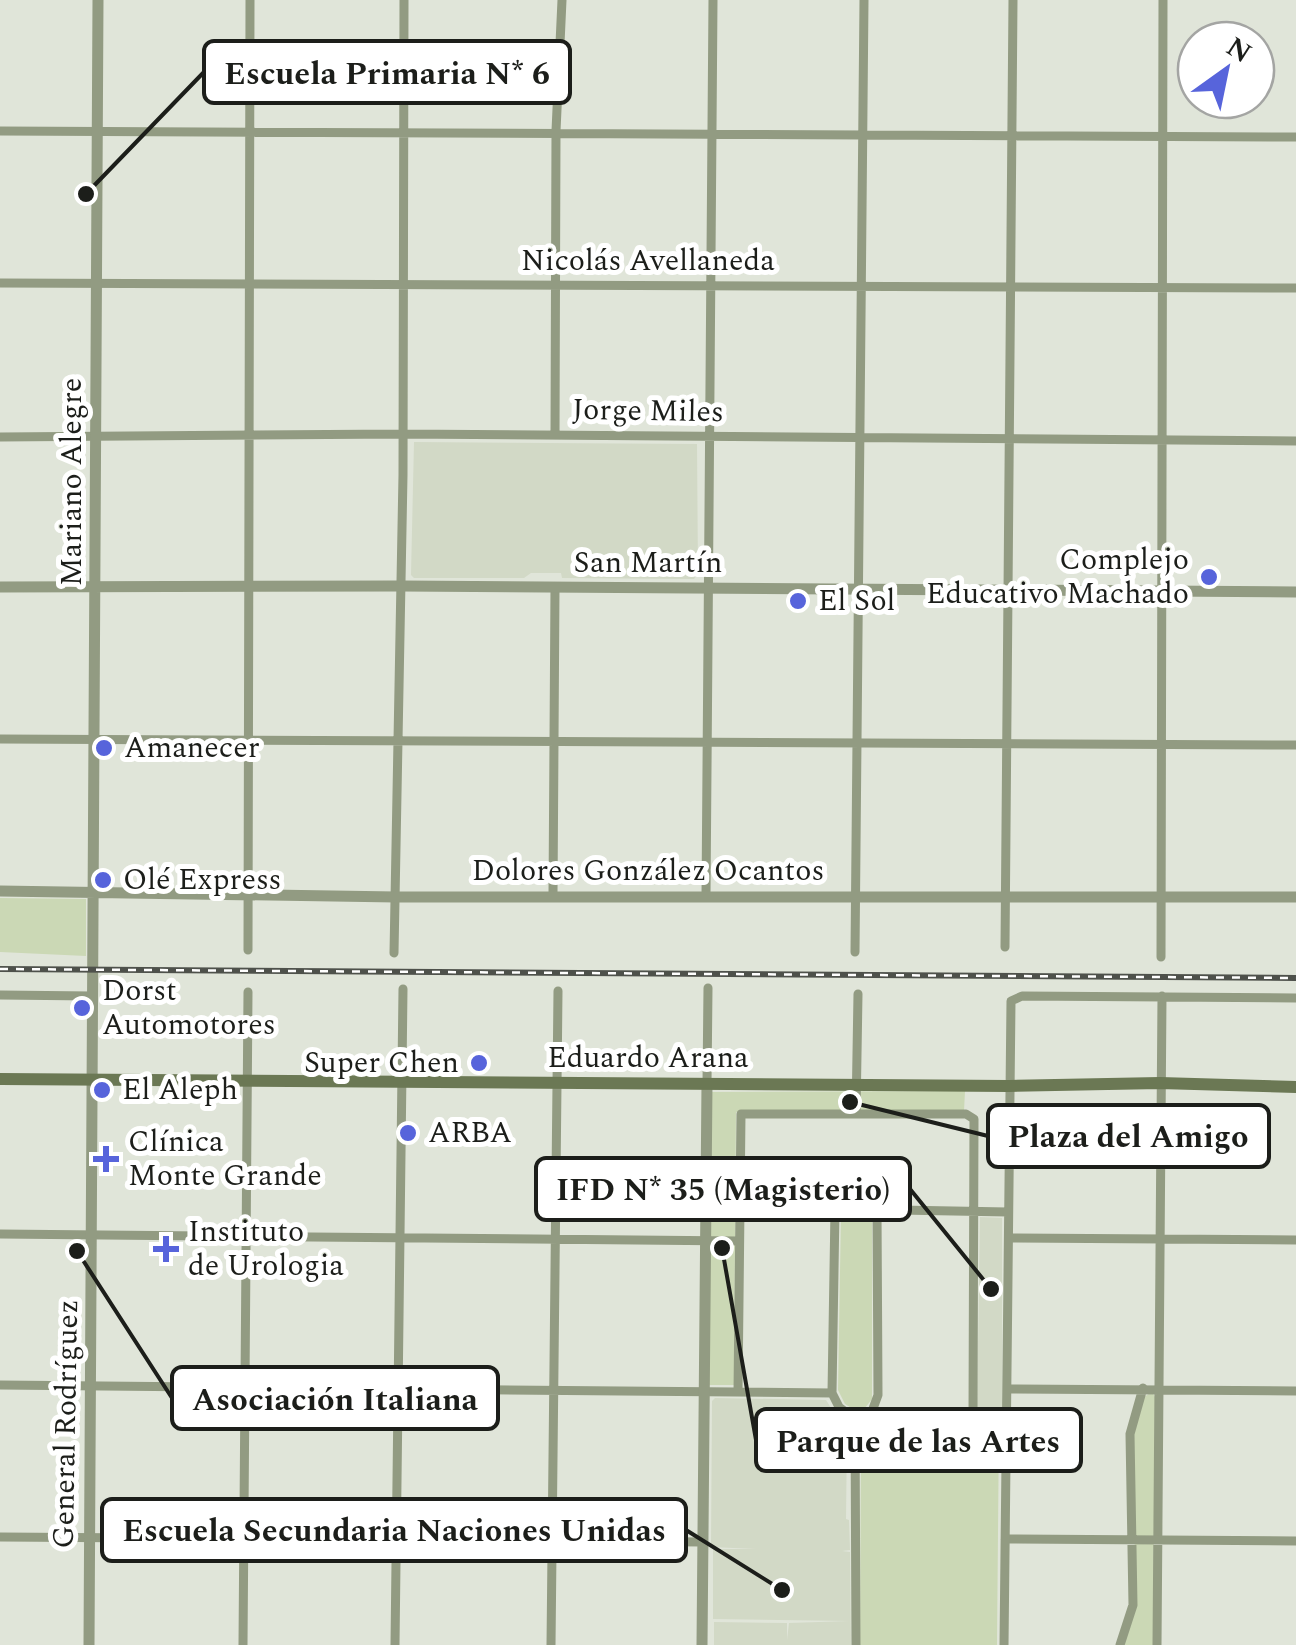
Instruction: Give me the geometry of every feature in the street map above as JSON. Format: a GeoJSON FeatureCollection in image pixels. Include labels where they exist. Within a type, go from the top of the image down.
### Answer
{"type":"FeatureCollection","features":[{"type":"Feature","properties":{"kind":"main road","name":"Eduardo Arana"},"geometry":{"type":"LineString","coordinates":[[0,1078],[1009,1086],[1160,1082],[1296,1087]]}},
{"type":"Feature","properties":{"kind":"street","name":"Mariano Alegre"},"geometry":{"type":"LineString","coordinates":[[92,964],[98,0]]}},
{"type":"Feature","properties":{"kind":"street"},"geometry":{"type":"LineString","coordinates":[[248,950],[250,0]]}},
{"type":"Feature","properties":{"kind":"street"},"geometry":{"type":"LineString","coordinates":[[394,954],[401,586],[404,0]]}},
{"type":"Feature","properties":{"kind":"street"},"geometry":{"type":"LineString","coordinates":[[555,435],[556,131],[562,0]]}},
{"type":"Feature","properties":{"kind":"street"},"geometry":{"type":"LineString","coordinates":[[706,896],[713,0]]}},
{"type":"Feature","properties":{"kind":"street"},"geometry":{"type":"LineString","coordinates":[[855,952],[864,0]]}},
{"type":"Feature","properties":{"kind":"street"},"geometry":{"type":"LineString","coordinates":[[1005,948],[1014,0]]}},
{"type":"Feature","properties":{"kind":"street"},"geometry":{"type":"LineString","coordinates":[[1161,957],[1164,0]]}},
{"type":"Feature","properties":{"kind":"street"},"geometry":{"type":"LineString","coordinates":[[0,131],[1296,137]]}},
{"type":"Feature","properties":{"kind":"street","name":"Nicolás Avellaneda"},"geometry":{"type":"LineString","coordinates":[[0,283],[1296,288]]}},
{"type":"Feature","properties":{"kind":"street","name":"Jorge Miles"},"geometry":{"type":"LineString","coordinates":[[0,438],[401,434],[1296,441]]}},
{"type":"Feature","properties":{"kind":"street","name":"San Martín"},"geometry":{"type":"LineString","coordinates":[[0,587],[1296,592]]}},
{"type":"Feature","properties":{"kind":"street"},"geometry":{"type":"LineString","coordinates":[[553,895],[556,588]]}},
{"type":"Feature","properties":{"kind":"street"},"geometry":{"type":"LineString","coordinates":[[0,739],[1296,744]]}},
{"type":"Feature","properties":{"kind":"street","name":"Dolores González Ocantos"},"geometry":{"type":"LineString","coordinates":[[0,891],[1296,898]]}},
{"type":"Feature","properties":{"kind":"street","name":"General Rodríguez"},"geometry":{"type":"LineString","coordinates":[[89,1645],[92,964]]}},
{"type":"Feature","properties":{"kind":"street"},"geometry":{"type":"LineString","coordinates":[[702,1645],[708,988]]}},
{"type":"Feature","properties":{"kind":"street"},"geometry":{"type":"LineString","coordinates":[[395,1645],[403,989]]}},
{"type":"Feature","properties":{"kind":"street"},"geometry":{"type":"LineString","coordinates":[[552,1645],[558,991]]}},
{"type":"Feature","properties":{"kind":"street"},"geometry":{"type":"LineString","coordinates":[[243,1645],[248,992]]}},
{"type":"Feature","properties":{"kind":"street"},"geometry":{"type":"LineString","coordinates":[[856,1114],[858,994]]}},
{"type":"Feature","properties":{"kind":"street"},"geometry":{"type":"LineString","coordinates":[[0,995],[92,996]]}},
{"type":"Feature","properties":{"kind":"street"},"geometry":{"type":"LineString","coordinates":[[1004,1645],[1011,1001],[1022,996],[1296,998]]}},
{"type":"Feature","properties":{"kind":"street"},"geometry":{"type":"LineString","coordinates":[[1156,1645],[1162,996]]}},
{"type":"Feature","properties":{"kind":"street"},"geometry":{"type":"LineString","coordinates":[[738,1392],[739,1116],[966,1114],[974,1119],[973,1414]]}},
{"type":"Feature","properties":{"kind":"street"},"geometry":{"type":"LineString","coordinates":[[738,1208],[1008,1212]]}},
{"type":"Feature","properties":{"kind":"street"},"geometry":{"type":"LineString","coordinates":[[835,1209],[832,1392],[855,1419],[856,1645]]}},
{"type":"Feature","properties":{"kind":"street"},"geometry":{"type":"LineString","coordinates":[[871,1414],[878,1395],[877,1210]]}},
{"type":"Feature","properties":{"kind":"street"},"geometry":{"type":"LineString","coordinates":[[0,1234],[738,1241]]}},
{"type":"Feature","properties":{"kind":"street"},"geometry":{"type":"LineString","coordinates":[[1008,1238],[1296,1240]]}},
{"type":"Feature","properties":{"kind":"street"},"geometry":{"type":"LineString","coordinates":[[0,1385],[832,1392]]}},
{"type":"Feature","properties":{"kind":"street"},"geometry":{"type":"LineString","coordinates":[[1120,1645],[1133,1605],[1130,1434],[1143,1388]]}},
{"type":"Feature","properties":{"kind":"street"},"geometry":{"type":"LineString","coordinates":[[1008,1389],[1296,1391]]}},
{"type":"Feature","properties":{"kind":"street"},"geometry":{"type":"LineString","coordinates":[[855,1419],[871,1414],[1008,1414]]}},
{"type":"Feature","properties":{"kind":"street"},"geometry":{"type":"LineString","coordinates":[[0,1537],[703,1542]]}},
{"type":"Feature","properties":{"kind":"street"},"geometry":{"type":"LineString","coordinates":[[1006,1540],[1296,1541]]}},
{"type":"Feature","properties":{"kind":"shaded area"},"geometry":{"type":"Polygon","coordinates":[[[414,442],[697,444],[698,574],[694,579],[562,578],[561,573],[531,573],[524,578],[414,578],[414,442]]]}},
{"type":"Feature","properties":{"kind":"shaded area"},"geometry":{"type":"Polygon","coordinates":[[[980,1217],[1002,1218],[1002,1409],[977,1409],[980,1217]]]}},
{"type":"Feature","properties":{"kind":"shaded area"},"geometry":{"type":"Polygon","coordinates":[[[715,1398],[826,1400],[847,1433],[846,1519],[850,1550],[842,1551],[850,1552],[851,1645],[714,1645],[714,1622],[787,1623],[787,1640],[789,1623],[849,1621],[713,1619],[713,1549],[756,1549],[711,1547],[715,1398]]]}},
{"type":"Feature","properties":{"kind":"green space"},"geometry":{"type":"Polygon","coordinates":[[[0,898],[86,899],[86,956],[0,952],[0,898]]]}},
{"type":"Feature","properties":{"kind":"green space"},"geometry":{"type":"Polygon","coordinates":[[[965,1091],[964,1111],[736,1112],[734,1385],[708,1385],[712,1092],[965,1091]]]}},
{"type":"Feature","properties":{"kind":"green space"},"geometry":{"type":"Polygon","coordinates":[[[841,1213],[872,1216],[872,1399],[856,1411],[845,1404],[838,1390],[841,1213]]]}},
{"type":"Feature","properties":{"kind":"green space"},"geometry":{"type":"Polygon","coordinates":[[[1152,1392],[1153,1645],[1122,1645],[1135,1605],[1134,1434],[1144,1397],[1152,1392]]]}},
{"type":"Feature","properties":{"kind":"green space"},"geometry":{"type":"Polygon","coordinates":[[[995,1418],[999,1422],[997,1645],[860,1645],[861,1429],[871,1419],[995,1418]]]}},
{"type":"Feature","properties":{"kind":"railway"},"geometry":{"type":"LineString","coordinates":[[0,969],[1296,978]]}},
{"type":"Feature","properties":{"kind":"place","name":"Escuela Primaria N* 6"},"geometry":{"type":"Point","coordinates":[86,194]}},
{"type":"Feature","properties":{"kind":"place","name":"Complejo Educativo Machado"},"geometry":{"type":"Point","coordinates":[1209,577]}},
{"type":"Feature","properties":{"kind":"place","name":"El Sol"},"geometry":{"type":"Point","coordinates":[798,601]}},
{"type":"Feature","properties":{"kind":"place","name":"Amanecer"},"geometry":{"type":"Point","coordinates":[104,748]}},
{"type":"Feature","properties":{"kind":"place","name":"Olé Express"},"geometry":{"type":"Point","coordinates":[103,880]}},
{"type":"Feature","properties":{"kind":"place","name":"Dorst Automotores"},"geometry":{"type":"Point","coordinates":[82,1008]}},
{"type":"Feature","properties":{"kind":"place","name":"Super Chen"},"geometry":{"type":"Point","coordinates":[479,1063]}},
{"type":"Feature","properties":{"kind":"place","name":"El Aleph"},"geometry":{"type":"Point","coordinates":[102,1090]}},
{"type":"Feature","properties":{"kind":"place","name":"Plaza del Amigo"},"geometry":{"type":"Point","coordinates":[850,1102]}},
{"type":"Feature","properties":{"kind":"place","name":"ARBA"},"geometry":{"type":"Point","coordinates":[408,1133]}},
{"type":"Feature","properties":{"kind":"place","name":"Clínica Monte Grande"},"geometry":{"type":"Point","coordinates":[106,1159]}},
{"type":"Feature","properties":{"kind":"place","name":"Parque de las Artes"},"geometry":{"type":"Point","coordinates":[722,1248]}},
{"type":"Feature","properties":{"kind":"place","name":"Instituto de Urologia"},"geometry":{"type":"Point","coordinates":[166,1249]}},
{"type":"Feature","properties":{"kind":"place","name":"Asociación Italiana"},"geometry":{"type":"Point","coordinates":[77,1251]}},
{"type":"Feature","properties":{"kind":"place","name":"IFD N* 35 (Magisterio)"},"geometry":{"type":"Point","coordinates":[991,1289]}},
{"type":"Feature","properties":{"kind":"place","name":"Escuela Secundaria Naciones Unidas"},"geometry":{"type":"Point","coordinates":[782,1590]}}]}
